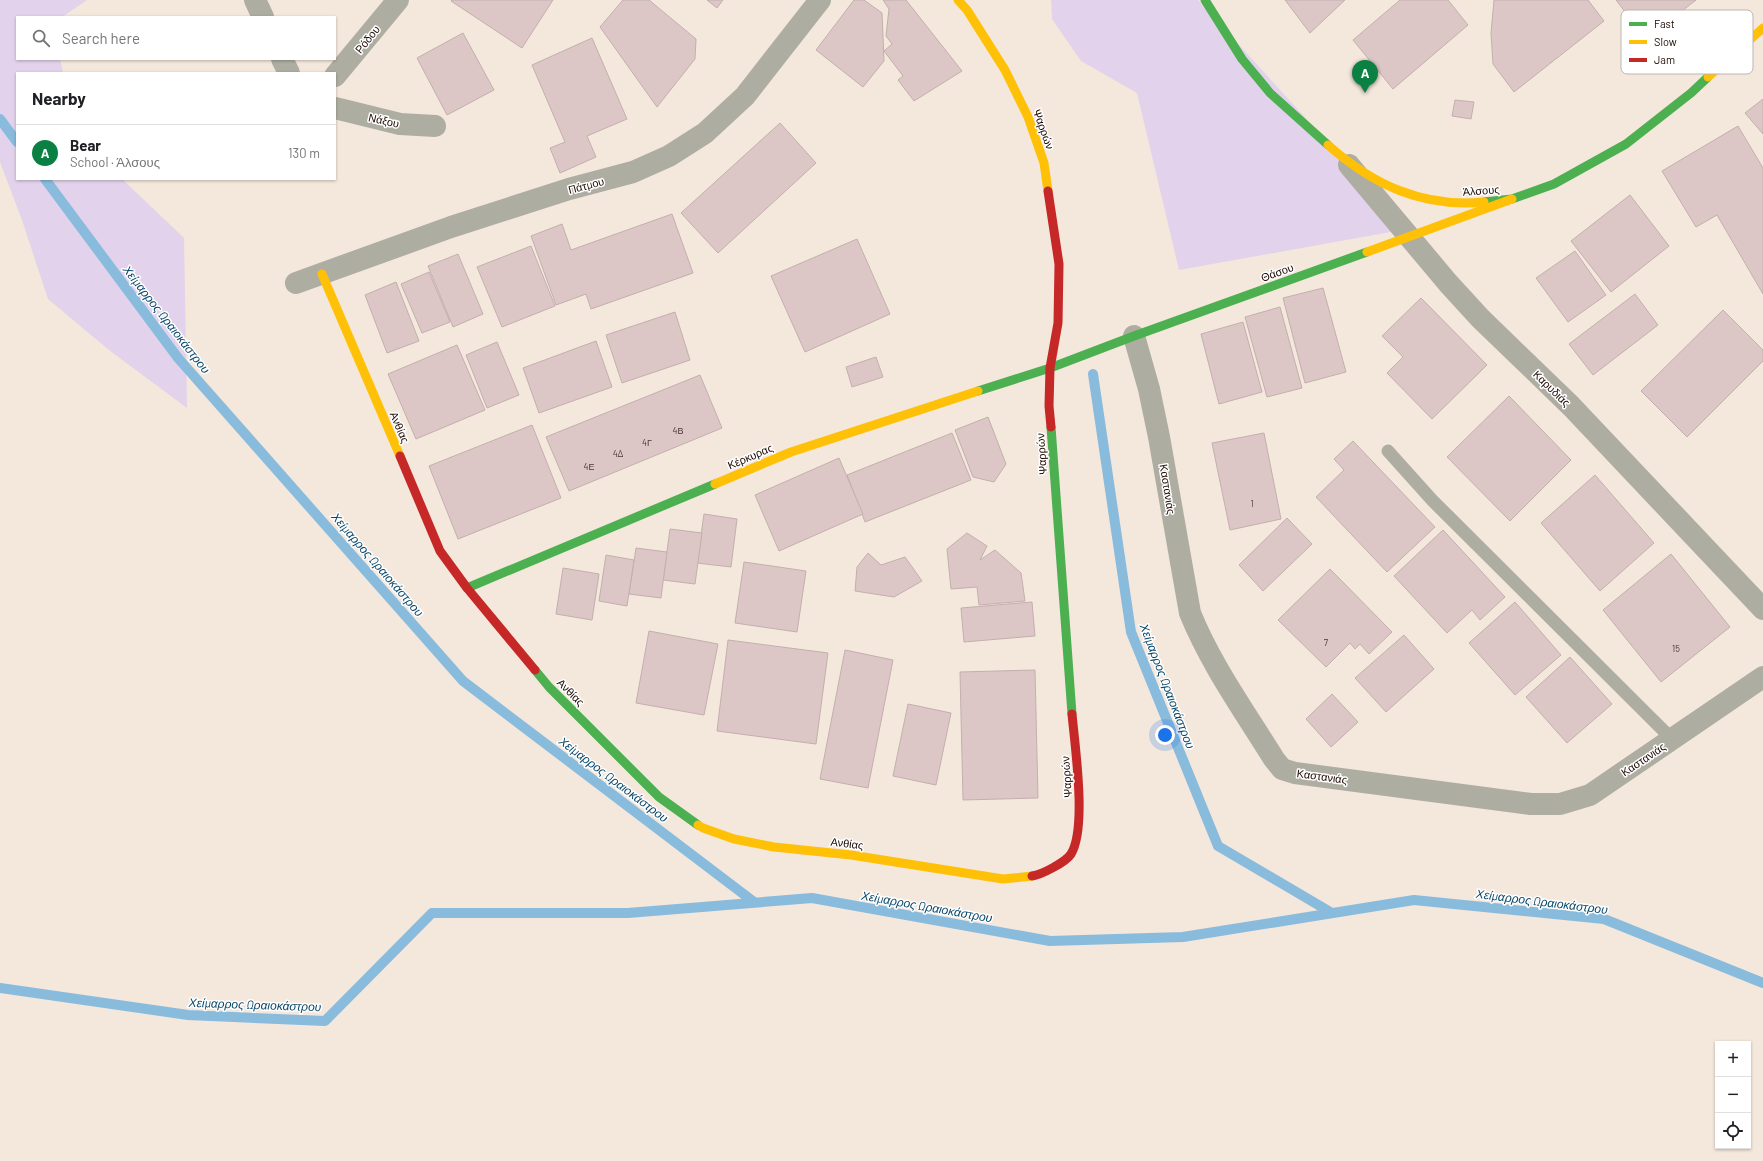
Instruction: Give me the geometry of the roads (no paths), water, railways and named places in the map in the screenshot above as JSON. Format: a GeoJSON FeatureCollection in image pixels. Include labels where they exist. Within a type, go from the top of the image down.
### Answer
{"type":"FeatureCollection","features":[{"type":"Feature","properties":{"kind":"street"},"geometry":{"type":"LineString","coordinates":[[254,0],[262,16]]}},
{"type":"Feature","properties":{"kind":"street","name":"Ρόδου"},"geometry":{"type":"LineString","coordinates":[[336,75],[398,0]]}},
{"type":"Feature","properties":{"kind":"street","name":"Πάτμου"},"geometry":{"type":"LineString","coordinates":[[296,283],[450,227],[569,189],[633,172],[669,156],[705,133],[745,96],[820,0]]}},
{"type":"Feature","properties":{"kind":"street","name":"Ψαρρών"},"geometry":{"type":"LineString","coordinates":[[958,0],[967,10],[1005,70],[1028,117],[1044,164],[1059,264],[1058,323],[1050,368],[1049,406],[1080,818],[1078,836],[1071,856],[1055,867],[1035,876],[1003,879]]}},
{"type":"Feature","properties":{"kind":"street","name":"Άλσους"},"geometry":{"type":"LineString","coordinates":[[1205,0],[1242,59],[1270,93],[1346,161],[1382,184],[1407,194],[1430,200],[1463,204],[1512,199],[1554,184],[1626,144],[1691,93],[1712,74]]}},
{"type":"Feature","properties":{"kind":"street","name":"Άλσους"},"geometry":{"type":"LineString","coordinates":[[1753,37],[1763,28]]}},
{"type":"Feature","properties":{"kind":"street"},"geometry":{"type":"LineString","coordinates":[[282,60],[288,72]]}},
{"type":"Feature","properties":{"kind":"street","name":"Νάξου"},"geometry":{"type":"LineString","coordinates":[[336,108],[400,124],[434,126]]}},
{"type":"Feature","properties":{"kind":"street","name":"Καρυδιάς"},"geometry":{"type":"LineString","coordinates":[[1346,161],[1448,283],[1480,318],[1571,406],[1763,610]]}},
{"type":"Feature","properties":{"kind":"street","name":"Θάσου"},"geometry":{"type":"LineString","coordinates":[[1050,368],[1512,199]]}},
{"type":"Feature","properties":{"kind":"street","name":"Ανθίας"},"geometry":{"type":"LineString","coordinates":[[322,274],[440,551],[467,588],[549,687],[659,797],[703,828],[734,839],[774,847],[851,855],[1003,879]]}},
{"type":"Feature","properties":{"kind":"street","name":"Καστανιάς"},"geometry":{"type":"LineString","coordinates":[[1134,336],[1149,389],[1159,437],[1190,613],[1198,634],[1274,759],[1282,769],[1295,773],[1530,804],[1560,804],[1590,795],[1763,678]]}},
{"type":"Feature","properties":{"kind":"street","name":"Κέρκυρας"},"geometry":{"type":"LineString","coordinates":[[467,588],[791,452],[1050,368]]}},
{"type":"Feature","properties":{"kind":"lane"},"geometry":{"type":"LineString","coordinates":[[1388,451],[1432,500],[1672,739]]}},
{"type":"Feature","properties":{"kind":"waterway","name":"Χείμαρρος Ωραιοκάστρου"},"geometry":{"type":"LineString","coordinates":[[0,119],[16,141]]}},
{"type":"Feature","properties":{"kind":"waterway","name":"Χείμαρρος Ωραιοκάστρου"},"geometry":{"type":"LineString","coordinates":[[46,180],[178,358],[463,681],[754,902]]}},
{"type":"Feature","properties":{"kind":"waterway","name":"Χείμαρρος Ωραιοκάστρου"},"geometry":{"type":"LineString","coordinates":[[1093,374],[1131,632],[1218,846],[1332,913]]}},
{"type":"Feature","properties":{"kind":"waterway","name":"Χείμαρρος Ωραιοκάστρου"},"geometry":{"type":"LineString","coordinates":[[0,988],[188,1015],[325,1021],[432,913],[628,913],[812,898],[1050,941],[1183,937],[1414,900],[1604,919],[1763,983]]}},
{"type":"Feature","properties":{"kind":"place","name":"Bear"},"geometry":{"type":"Point","coordinates":[1365,93]}}]}
